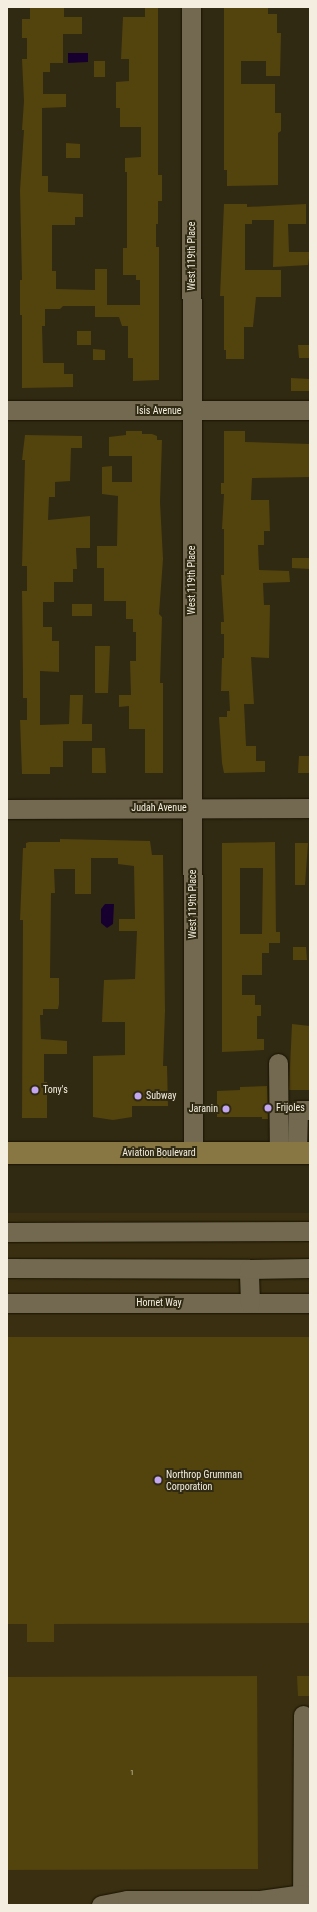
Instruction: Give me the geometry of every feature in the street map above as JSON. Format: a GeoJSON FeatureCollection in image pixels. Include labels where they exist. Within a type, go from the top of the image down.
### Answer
{"type":"FeatureCollection","features":[{"type":"Feature","properties":{"kind":"main road","name":"Aviation Boulevard"},"geometry":{"type":"LineString","coordinates":[[7,1153],[296,1153]]}},
{"type":"Feature","properties":{"kind":"street","name":"West 119th Place"},"geometry":{"type":"LineString","coordinates":[[191,7],[193,1153]]}},
{"type":"Feature","properties":{"kind":"street","name":"Isis Avenue"},"geometry":{"type":"LineString","coordinates":[[7,410],[310,410]]}},
{"type":"Feature","properties":{"kind":"street","name":"Judah Avenue"},"geometry":{"type":"LineString","coordinates":[[7,809],[310,808]]}},
{"type":"Feature","properties":{"kind":"street"},"geometry":{"type":"LineString","coordinates":[[278,1063],[296,1153]]}},
{"type":"Feature","properties":{"kind":"street"},"geometry":{"type":"LineString","coordinates":[[296,1153],[298,1110],[310,1110]]}},
{"type":"Feature","properties":{"kind":"street"},"geometry":{"type":"LineString","coordinates":[[7,1232],[310,1231]]}},
{"type":"Feature","properties":{"kind":"street"},"geometry":{"type":"LineString","coordinates":[[7,1268],[310,1268]]}},
{"type":"Feature","properties":{"kind":"street"},"geometry":{"type":"LineString","coordinates":[[249,1269],[250,1303]]}},
{"type":"Feature","properties":{"kind":"street","name":"Hornet Way"},"geometry":{"type":"LineString","coordinates":[[7,1303],[310,1303]]}},
{"type":"Feature","properties":{"kind":"street"},"geometry":{"type":"LineString","coordinates":[[101,1905],[128,1900],[260,1900],[306,1896],[303,1715]]}},
{"type":"Feature","properties":{"kind":"shaded area"},"geometry":{"type":"Polygon","coordinates":[[[68,53],[88,53],[88,62],[68,63],[68,53]]]}},
{"type":"Feature","properties":{"kind":"shaded area"},"geometry":{"type":"Polygon","coordinates":[[[105,904],[114,904],[113,924],[107,928],[101,923],[101,909],[105,904]]]}},
{"type":"Feature","properties":{"kind":"shaded area"},"geometry":{"type":"Polygon","coordinates":[[[7,1213],[310,1213],[310,1905],[7,1905],[7,1213]]]}},
{"type":"Feature","properties":{"kind":"building"},"geometry":{"type":"Polygon","coordinates":[[[30,7],[64,7],[64,17],[82,17],[82,34],[63,34],[63,63],[50,63],[50,72],[43,72],[43,94],[66,94],[66,107],[42,108],[42,176],[48,176],[48,192],[83,194],[83,217],[75,217],[75,225],[52,225],[52,271],[56,271],[56,289],[95,290],[95,269],[107,269],[107,305],[140,305],[140,280],[136,280],[136,275],[123,275],[123,248],[127,248],[127,172],[125,172],[125,158],[141,157],[141,127],[120,127],[120,108],[116,108],[116,82],[129,81],[129,59],[121,59],[123,17],[145,17],[145,7],[158,7],[158,175],[162,175],[162,201],[158,201],[158,224],[156,224],[156,247],[159,247],[159,380],[133,381],[133,358],[128,358],[128,326],[122,326],[119,317],[95,317],[95,306],[63,306],[60,309],[45,309],[45,326],[42,326],[43,363],[64,363],[64,374],[73,374],[73,387],[22,388],[22,315],[20,315],[20,280],[22,280],[20,190],[24,130],[22,130],[24,101],[22,59],[27,59],[27,38],[22,38],[22,19],[30,19],[30,7]]]}},
{"type":"Feature","properties":{"kind":"building"},"geometry":{"type":"Polygon","coordinates":[[[224,7],[268,7],[268,14],[277,14],[277,33],[281,33],[280,76],[266,76],[266,61],[241,61],[241,84],[275,84],[275,113],[281,113],[281,131],[278,133],[278,185],[227,186],[227,170],[224,170],[224,7]]]}},
{"type":"Feature","properties":{"kind":"building"},"geometry":{"type":"Polygon","coordinates":[[[94,61],[105,61],[105,77],[94,77],[94,61]]]}},
{"type":"Feature","properties":{"kind":"building"},"geometry":{"type":"Polygon","coordinates":[[[66,143],[80,144],[80,158],[66,158],[66,143]]]}},
{"type":"Feature","properties":{"kind":"building"},"geometry":{"type":"Polygon","coordinates":[[[224,204],[247,204],[247,207],[306,204],[306,224],[288,224],[289,252],[310,252],[308,265],[273,267],[274,220],[252,220],[252,224],[245,224],[245,270],[281,270],[281,297],[256,297],[253,327],[244,327],[244,359],[226,359],[226,350],[224,350],[224,296],[220,296],[224,204]]]}},
{"type":"Feature","properties":{"kind":"building"},"geometry":{"type":"Polygon","coordinates":[[[77,331],[91,331],[91,345],[77,345],[77,331]]]}},
{"type":"Feature","properties":{"kind":"building"},"geometry":{"type":"Polygon","coordinates":[[[298,345],[310,345],[310,358],[299,358],[298,345]]]}},
{"type":"Feature","properties":{"kind":"building"},"geometry":{"type":"Polygon","coordinates":[[[93,349],[105,350],[105,360],[93,360],[93,349]]]}},
{"type":"Feature","properties":{"kind":"building"},"geometry":{"type":"Polygon","coordinates":[[[291,378],[310,379],[310,391],[291,391],[291,378]]]}},
{"type":"Feature","properties":{"kind":"building"},"geometry":{"type":"Polygon","coordinates":[[[126,431],[142,431],[142,434],[152,434],[157,436],[157,440],[162,440],[160,502],[163,559],[159,614],[162,617],[160,683],[163,683],[163,773],[145,773],[145,729],[129,729],[129,706],[119,707],[119,695],[131,695],[130,661],[136,661],[136,632],[133,632],[133,619],[126,619],[126,601],[104,601],[104,568],[97,568],[97,546],[117,546],[118,496],[102,494],[102,467],[112,466],[112,482],[132,482],[132,456],[109,456],[109,437],[126,435],[126,431]]]}},
{"type":"Feature","properties":{"kind":"building"},"geometry":{"type":"Polygon","coordinates":[[[224,431],[245,431],[245,442],[310,444],[310,477],[252,478],[251,500],[269,500],[270,531],[264,531],[264,545],[258,545],[259,570],[289,571],[290,582],[263,583],[264,605],[270,605],[269,658],[251,657],[254,704],[244,704],[246,746],[256,746],[256,761],[265,761],[265,772],[224,773],[222,763],[219,717],[227,717],[227,711],[230,711],[229,691],[221,691],[222,658],[224,658],[224,634],[221,634],[221,622],[224,622],[221,575],[224,575],[224,529],[222,529],[224,494],[221,494],[221,483],[224,483],[224,431]]]}},
{"type":"Feature","properties":{"kind":"building"},"geometry":{"type":"Polygon","coordinates":[[[25,435],[82,436],[82,448],[71,448],[70,481],[55,482],[55,497],[49,497],[48,520],[90,516],[90,548],[76,548],[77,569],[73,569],[73,582],[54,582],[54,602],[43,602],[43,627],[52,627],[52,641],[59,641],[59,672],[40,671],[40,725],[69,724],[70,695],[83,695],[82,724],[92,724],[92,741],[63,741],[63,767],[50,767],[50,774],[22,774],[20,720],[27,720],[27,698],[23,698],[22,591],[27,591],[27,566],[22,566],[25,460],[22,460],[25,435]]]}},
{"type":"Feature","properties":{"kind":"building"},"geometry":{"type":"Polygon","coordinates":[[[292,558],[310,558],[310,569],[292,568],[292,558]]]}},
{"type":"Feature","properties":{"kind":"building"},"geometry":{"type":"Polygon","coordinates":[[[72,604],[92,604],[92,616],[72,616],[72,604]]]}},
{"type":"Feature","properties":{"kind":"building"},"geometry":{"type":"Polygon","coordinates":[[[95,646],[110,646],[108,693],[95,693],[95,646]]]}},
{"type":"Feature","properties":{"kind":"building"},"geometry":{"type":"Polygon","coordinates":[[[92,748],[105,748],[106,773],[92,773],[92,748]]]}},
{"type":"Feature","properties":{"kind":"building"},"geometry":{"type":"Polygon","coordinates":[[[299,756],[310,756],[310,773],[298,773],[299,756]]]}},
{"type":"Feature","properties":{"kind":"building"},"geometry":{"type":"Polygon","coordinates":[[[60,839],[150,841],[152,855],[163,855],[165,1011],[163,1066],[167,1066],[168,1106],[132,1106],[132,1117],[113,1120],[93,1117],[93,1056],[125,1055],[125,1022],[102,1022],[104,980],[135,979],[137,931],[119,931],[119,919],[135,919],[134,866],[118,864],[118,858],[91,858],[91,894],[75,894],[75,869],[54,869],[55,893],[51,893],[50,978],[59,978],[59,1004],[58,1009],[43,1009],[43,1015],[40,1015],[41,1039],[67,1041],[67,1054],[44,1054],[44,1082],[47,1082],[47,1118],[22,1118],[23,920],[20,920],[23,848],[26,848],[26,843],[29,842],[60,842],[60,839]]]}},
{"type":"Feature","properties":{"kind":"building"},"geometry":{"type":"Polygon","coordinates":[[[275,842],[276,932],[280,932],[280,943],[269,943],[269,953],[262,953],[262,975],[242,975],[242,995],[255,995],[255,1005],[261,1005],[261,1016],[257,1016],[257,1039],[264,1039],[264,1050],[222,1052],[222,843],[275,842]],[[240,868],[240,934],[262,934],[263,868],[240,868]]]}},
{"type":"Feature","properties":{"kind":"building"},"geometry":{"type":"Polygon","coordinates":[[[295,843],[308,843],[305,885],[295,885],[295,843]]]}},
{"type":"Feature","properties":{"kind":"building"},"geometry":{"type":"Polygon","coordinates":[[[293,947],[306,947],[307,960],[293,960],[293,947]]]}},
{"type":"Feature","properties":{"kind":"building"},"geometry":{"type":"Polygon","coordinates":[[[292,1024],[310,1026],[310,1090],[289,1090],[292,1024]]]}},
{"type":"Feature","properties":{"kind":"building"},"geometry":{"type":"Polygon","coordinates":[[[267,1086],[268,1119],[262,1119],[262,1117],[217,1117],[217,1091],[240,1090],[240,1087],[267,1086]]]}},
{"type":"Feature","properties":{"kind":"building","name":"Northrop Grumman Corporation"},"geometry":{"type":"Polygon","coordinates":[[[7,1337],[310,1337],[310,1623],[54,1624],[54,1642],[27,1642],[27,1624],[7,1624],[7,1337]]]}},
{"type":"Feature","properties":{"kind":"building"},"geometry":{"type":"Polygon","coordinates":[[[257,1676],[258,1869],[7,1870],[7,1677],[257,1676]]]}},
{"type":"Feature","properties":{"kind":"building"},"geometry":{"type":"Polygon","coordinates":[[[297,1676],[310,1676],[310,1696],[298,1696],[297,1676]]]}},
{"type":"Feature","properties":{"kind":"place","name":"Tony's"},"geometry":{"type":"Point","coordinates":[35,1090]}},
{"type":"Feature","properties":{"kind":"place","name":"Subway"},"geometry":{"type":"Point","coordinates":[138,1096]}},
{"type":"Feature","properties":{"kind":"place","name":"Frijoles"},"geometry":{"type":"Point","coordinates":[268,1108]}},
{"type":"Feature","properties":{"kind":"place","name":"Jaranin"},"geometry":{"type":"Point","coordinates":[226,1109]}},
{"type":"Feature","properties":{"kind":"place","name":"Northrop Grumman Corporation"},"geometry":{"type":"Point","coordinates":[158,1480]}}]}
